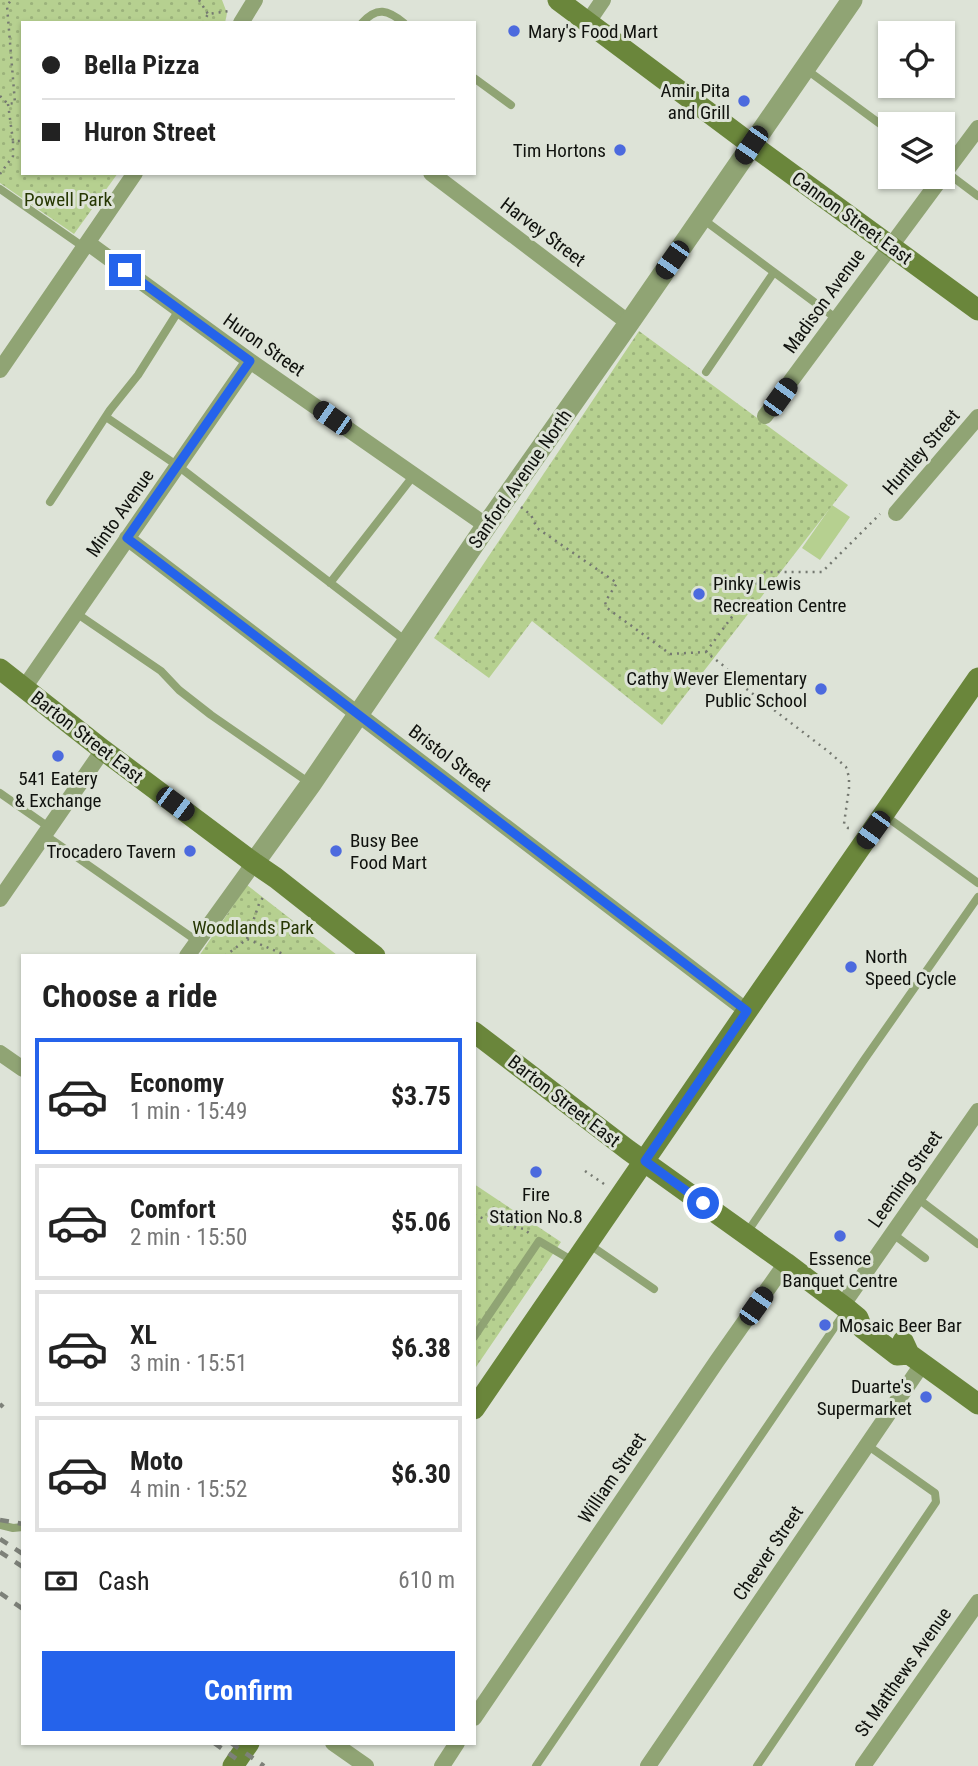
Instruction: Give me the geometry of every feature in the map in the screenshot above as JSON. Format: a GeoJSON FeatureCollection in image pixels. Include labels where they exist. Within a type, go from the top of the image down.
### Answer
{"type":"FeatureCollection","features":[{"type":"Feature","properties":{"kind":"main road","name":"Cannon Street East"},"geometry":{"type":"LineString","coordinates":[[558,0],[978,310]]}},
{"type":"Feature","properties":{"kind":"main road","name":"Barton Street East"},"geometry":{"type":"LineString","coordinates":[[0,669],[372,954]]}},
{"type":"Feature","properties":{"kind":"main road"},"geometry":{"type":"LineString","coordinates":[[476,1404],[589,1244],[978,678]]}},
{"type":"Feature","properties":{"kind":"main road","name":"Barton Street East"},"geometry":{"type":"LineString","coordinates":[[476,1034],[849,1311],[870,1317],[905,1343],[916,1358],[978,1404]]}},
{"type":"Feature","properties":{"kind":"main road"},"geometry":{"type":"LineString","coordinates":[[233,1766],[248,1745]]}},
{"type":"Feature","properties":{"kind":"street"},"geometry":{"type":"LineString","coordinates":[[588,22],[603,0]]}},
{"type":"Feature","properties":{"kind":"street","name":"Sanford Avenue North"},"geometry":{"type":"LineString","coordinates":[[188,954],[311,784],[486,526],[852,0]]}},
{"type":"Feature","properties":{"kind":"street"},"geometry":{"type":"LineString","coordinates":[[242,21],[249,2]]}},
{"type":"Feature","properties":{"kind":"street","name":"Madison Avenue"},"geometry":{"type":"LineString","coordinates":[[955,159],[978,128]]}},
{"type":"Feature","properties":{"kind":"street"},"geometry":{"type":"LineString","coordinates":[[0,370],[134,175]]}},
{"type":"Feature","properties":{"kind":"street","name":"Harvey Street"},"geometry":{"type":"LineString","coordinates":[[434,175],[629,323]]}},
{"type":"Feature","properties":{"kind":"street","name":"Madison Avenue"},"geometry":{"type":"LineString","coordinates":[[765,416],[933,189]]}},
{"type":"Feature","properties":{"kind":"street","name":"Huron Street"},"geometry":{"type":"LineString","coordinates":[[86,246],[486,526]]}},
{"type":"Feature","properties":{"kind":"street","name":"Minto Avenue"},"geometry":{"type":"LineString","coordinates":[[24,688],[250,361]]}},
{"type":"Feature","properties":{"kind":"street","name":"Huntley Street"},"geometry":{"type":"LineString","coordinates":[[896,513],[978,417]]}},
{"type":"Feature","properties":{"kind":"street","name":"Bristol Street"},"geometry":{"type":"LineString","coordinates":[[127,538],[747,1011]]}},
{"type":"Feature","properties":{"kind":"street"},"geometry":{"type":"LineString","coordinates":[[0,899],[103,750]]}},
{"type":"Feature","properties":{"kind":"street"},"geometry":{"type":"LineString","coordinates":[[0,1053],[21,1068]]}},
{"type":"Feature","properties":{"kind":"street","name":"Leeming Street"},"geometry":{"type":"LineString","coordinates":[[849,1311],[892,1234],[973,1128],[978,1111]]}},
{"type":"Feature","properties":{"kind":"street","name":"William Street"},"geometry":{"type":"LineString","coordinates":[[476,1715],[786,1263]]}},
{"type":"Feature","properties":{"kind":"street","name":"Cheever Street"},"geometry":{"type":"LineString","coordinates":[[648,1766],[867,1446],[916,1358]]}},
{"type":"Feature","properties":{"kind":"street","name":"St Matthews Avenue"},"geometry":{"type":"LineString","coordinates":[[863,1766],[978,1602]]}},
{"type":"Feature","properties":{"kind":"street"},"geometry":{"type":"LineString","coordinates":[[336,1745],[366,1766]]}},
{"type":"Feature","properties":{"kind":"street"},"geometry":{"type":"LineString","coordinates":[[442,1766],[456,1745]]}},
{"type":"Feature","properties":{"kind":"lane"},"geometry":{"type":"LineString","coordinates":[[364,21],[369,15],[383,11],[401,21]]}},
{"type":"Feature","properties":{"kind":"lane"},"geometry":{"type":"LineString","coordinates":[[804,68],[878,122]]}},
{"type":"Feature","properties":{"kind":"lane"},"geometry":{"type":"LineString","coordinates":[[476,80],[511,106]]}},
{"type":"Feature","properties":{"kind":"lane"},"geometry":{"type":"LineString","coordinates":[[955,181],[978,196]]}},
{"type":"Feature","properties":{"kind":"lane"},"geometry":{"type":"LineString","coordinates":[[0,189],[86,246]]}},
{"type":"Feature","properties":{"kind":"lane"},"geometry":{"type":"LineString","coordinates":[[701,218],[837,319]]}},
{"type":"Feature","properties":{"kind":"lane"},"geometry":{"type":"LineString","coordinates":[[706,372],[774,272]]}},
{"type":"Feature","properties":{"kind":"lane"},"geometry":{"type":"LineString","coordinates":[[50,502],[180,310]]}},
{"type":"Feature","properties":{"kind":"lane"},"geometry":{"type":"LineString","coordinates":[[106,417],[178,466],[408,642]]}},
{"type":"Feature","properties":{"kind":"lane"},"geometry":{"type":"LineString","coordinates":[[330,583],[414,475]]}},
{"type":"Feature","properties":{"kind":"lane"},"geometry":{"type":"LineString","coordinates":[[76,613],[161,671],[203,709],[311,784]]}},
{"type":"Feature","properties":{"kind":"lane"},"geometry":{"type":"LineString","coordinates":[[0,793],[47,832],[197,942]]}},
{"type":"Feature","properties":{"kind":"lane"},"geometry":{"type":"LineString","coordinates":[[878,822],[978,883]]}},
{"type":"Feature","properties":{"kind":"lane"},"geometry":{"type":"LineString","coordinates":[[746,1234],[978,897]]}},
{"type":"Feature","properties":{"kind":"lane"},"geometry":{"type":"LineString","coordinates":[[917,1198],[978,1244]]}},
{"type":"Feature","properties":{"kind":"lane"},"geometry":{"type":"LineString","coordinates":[[892,1234],[925,1258]]}},
{"type":"Feature","properties":{"kind":"lane"},"geometry":{"type":"LineString","coordinates":[[476,1334],[539,1241],[576,1262]]}},
{"type":"Feature","properties":{"kind":"lane"},"geometry":{"type":"LineString","coordinates":[[589,1244],[654,1289]]}},
{"type":"Feature","properties":{"kind":"lane"},"geometry":{"type":"LineString","coordinates":[[536,1766],[849,1311]]}},
{"type":"Feature","properties":{"kind":"lane"},"geometry":{"type":"LineString","coordinates":[[757,1766],[936,1502],[935,1493],[867,1446]]}},
{"type":"Feature","properties":{"kind":"lane"},"geometry":{"type":"LineString","coordinates":[[0,1525],[21,1527]]}},
{"type":"Feature","properties":{"kind":"path"},"geometry":{"type":"LineString","coordinates":[[8,104],[15,103],[7,6],[11,0]]}},
{"type":"Feature","properties":{"kind":"path"},"geometry":{"type":"LineString","coordinates":[[200,0],[208,14]]}},
{"type":"Feature","properties":{"kind":"path"},"geometry":{"type":"LineString","coordinates":[[204,21],[208,14],[249,2]]}},
{"type":"Feature","properties":{"kind":"path"},"geometry":{"type":"LineString","coordinates":[[0,96],[8,104],[13,141],[13,156],[0,174]]}},
{"type":"Feature","properties":{"kind":"path"},"geometry":{"type":"LineString","coordinates":[[15,98],[21,97]]}},
{"type":"Feature","properties":{"kind":"path"},"geometry":{"type":"LineString","coordinates":[[13,141],[21,141]]}},
{"type":"Feature","properties":{"kind":"path"},"geometry":{"type":"LineString","coordinates":[[706,652],[765,572],[822,572],[888,507],[896,513]]}},
{"type":"Feature","properties":{"kind":"path"},"geometry":{"type":"LineString","coordinates":[[521,508],[531,515],[537,528],[617,583],[605,602],[607,608],[670,654],[706,652],[740,684],[846,767],[849,788],[844,824],[848,828],[878,822]]}},
{"type":"Feature","properties":{"kind":"path"},"geometry":{"type":"LineString","coordinates":[[228,954],[247,939],[259,904],[276,878]]}},
{"type":"Feature","properties":{"kind":"path"},"geometry":{"type":"LineString","coordinates":[[247,939],[283,954]]}},
{"type":"Feature","properties":{"kind":"path"},"geometry":{"type":"LineString","coordinates":[[585,1171],[621,1196]]}},
{"type":"Feature","properties":{"kind":"path"},"geometry":{"type":"LineString","coordinates":[[476,1216],[524,1229],[539,1241]]}},
{"type":"Feature","properties":{"kind":"green space","name":"Powell Park"},"geometry":{"type":"Polygon","coordinates":[[[0,0],[222,0],[227,13],[225,21],[21,21],[21,175],[117,175],[74,234],[0,183],[0,0]]]}},
{"type":"Feature","properties":{"kind":"green space"},"geometry":{"type":"Polygon","coordinates":[[[639,331],[848,485],[662,725],[532,621],[489,678],[434,638],[639,331]]]}},
{"type":"Feature","properties":{"kind":"green space"},"geometry":{"type":"Polygon","coordinates":[[[832,505],[850,517],[820,560],[802,548],[832,505]]]}},
{"type":"Feature","properties":{"kind":"green space","name":"Woodlands Park"},"geometry":{"type":"Polygon","coordinates":[[[247,885],[336,954],[200,954],[247,885]]]}},
{"type":"Feature","properties":{"kind":"green space"},"geometry":{"type":"Polygon","coordinates":[[[476,1185],[561,1242],[476,1367],[476,1185]]]}},
{"type":"Feature","properties":{"kind":"railway"},"geometry":{"type":"LineString","coordinates":[[0,1407],[3,1404]]}},
{"type":"Feature","properties":{"kind":"railway"},"geometry":{"type":"LineString","coordinates":[[0,1520],[21,1524]]}},
{"type":"Feature","properties":{"kind":"railway"},"geometry":{"type":"LineString","coordinates":[[0,1539],[21,1553]]}},
{"type":"Feature","properties":{"kind":"railway"},"geometry":{"type":"LineString","coordinates":[[0,1552],[21,1566]]}},
{"type":"Feature","properties":{"kind":"railway"},"geometry":{"type":"LineString","coordinates":[[0,1593],[21,1608]]}},
{"type":"Feature","properties":{"kind":"railway"},"geometry":{"type":"LineString","coordinates":[[217,1745],[238,1760]]}},
{"type":"Feature","properties":{"kind":"railway"},"geometry":{"type":"LineString","coordinates":[[234,1745],[264,1766]]}},
{"type":"Feature","properties":{"kind":"place","name":"Mary's Food Mart"},"geometry":{"type":"Point","coordinates":[514,31]}},
{"type":"Feature","properties":{"kind":"place","name":"Amir Pita and Grill"},"geometry":{"type":"Point","coordinates":[744,101]}},
{"type":"Feature","properties":{"kind":"place","name":"Tim Hortons"},"geometry":{"type":"Point","coordinates":[620,150]}},
{"type":"Feature","properties":{"kind":"place","name":"Pinky Lewis Recreation Centre"},"geometry":{"type":"Point","coordinates":[699,594]}},
{"type":"Feature","properties":{"kind":"place","name":"Cathy Wever Elementary Public School"},"geometry":{"type":"Point","coordinates":[821,689]}},
{"type":"Feature","properties":{"kind":"place","name":"541 Eatery & Exchange"},"geometry":{"type":"Point","coordinates":[58,756]}},
{"type":"Feature","properties":{"kind":"place","name":"Trocadero Tavern"},"geometry":{"type":"Point","coordinates":[190,851]}},
{"type":"Feature","properties":{"kind":"place","name":"Busy Bee Food Mart"},"geometry":{"type":"Point","coordinates":[336,851]}},
{"type":"Feature","properties":{"kind":"place","name":"North Speed Cycle"},"geometry":{"type":"Point","coordinates":[851,967]}},
{"type":"Feature","properties":{"kind":"place","name":"Fire Station No.8"},"geometry":{"type":"Point","coordinates":[536,1172]}},
{"type":"Feature","properties":{"kind":"place","name":"Essence Banquet Centre"},"geometry":{"type":"Point","coordinates":[840,1236]}},
{"type":"Feature","properties":{"kind":"place","name":"Mosaic Beer Bar"},"geometry":{"type":"Point","coordinates":[825,1325]}},
{"type":"Feature","properties":{"kind":"place","name":"Duarte's Supermarket"},"geometry":{"type":"Point","coordinates":[926,1397]}},
{"type":"Feature","properties":{"kind":"route"},"geometry":{"type":"LineString","coordinates":[[125,270],[250,361],[127,538],[747,1011],[645,1161],[703,1203]]}}]}
